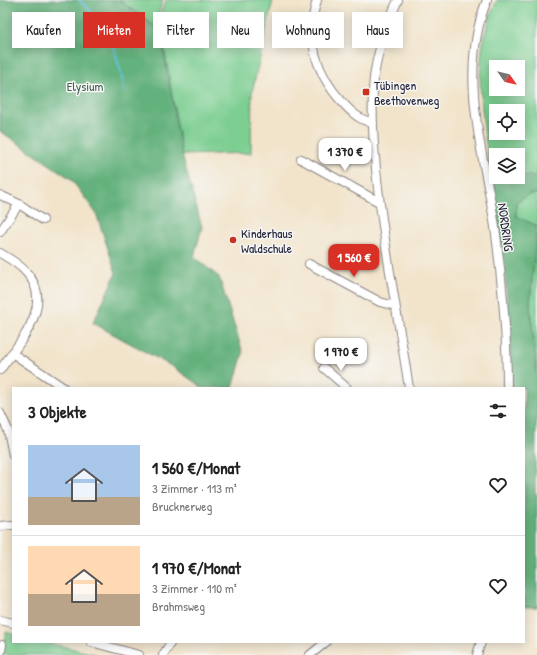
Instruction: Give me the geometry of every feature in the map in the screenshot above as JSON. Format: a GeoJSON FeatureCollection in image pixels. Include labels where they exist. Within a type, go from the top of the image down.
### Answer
{"type":"FeatureCollection","features":[{"type":"Feature","properties":{"kind":"street"},"geometry":{"type":"LineString","coordinates":[[317,0],[312,17],[312,35],[315,55],[322,74],[332,91],[351,112],[365,121],[373,123]]}},
{"type":"Feature","properties":{"kind":"street"},"geometry":{"type":"LineString","coordinates":[[398,0],[388,24],[376,66],[373,90],[373,123],[379,202],[409,387]]}},
{"type":"Feature","properties":{"kind":"street","name":"NORDRING"},"geometry":{"type":"LineString","coordinates":[[487,0],[476,35],[472,79],[476,115],[492,210],[500,275],[507,387]]}},
{"type":"Feature","properties":{"kind":"street"},"geometry":{"type":"LineString","coordinates":[[300,159],[379,202]]}},
{"type":"Feature","properties":{"kind":"street"},"geometry":{"type":"LineString","coordinates":[[0,195],[19,204],[44,220]]}},
{"type":"Feature","properties":{"kind":"street"},"geometry":{"type":"LineString","coordinates":[[0,232],[19,204]]}},
{"type":"Feature","properties":{"kind":"street"},"geometry":{"type":"LineString","coordinates":[[0,253],[26,271],[33,282],[37,296],[35,317],[0,370]]}},
{"type":"Feature","properties":{"kind":"street"},"geometry":{"type":"LineString","coordinates":[[309,264],[380,302],[395,306]]}},
{"type":"Feature","properties":{"kind":"street"},"geometry":{"type":"LineString","coordinates":[[12,353],[63,387]]}},
{"type":"Feature","properties":{"kind":"street"},"geometry":{"type":"LineString","coordinates":[[324,368],[345,387]]}},
{"type":"Feature","properties":{"kind":"street"},"geometry":{"type":"LineString","coordinates":[[0,413],[8,430],[12,450]]}},
{"type":"Feature","properties":{"kind":"street"},"geometry":{"type":"LineString","coordinates":[[0,526],[12,525]]}},
{"type":"Feature","properties":{"kind":"street"},"geometry":{"type":"LineString","coordinates":[[0,620],[12,623]]}},
{"type":"Feature","properties":{"kind":"street"},"geometry":{"type":"LineString","coordinates":[[95,643],[139,655]]}},
{"type":"Feature","properties":{"kind":"street"},"geometry":{"type":"LineString","coordinates":[[163,655],[170,643]]}},
{"type":"Feature","properties":{"kind":"street"},"geometry":{"type":"LineString","coordinates":[[310,655],[325,643]]}},
{"type":"Feature","properties":{"kind":"street"},"geometry":{"type":"LineString","coordinates":[[477,655],[480,643]]}},
{"type":"Feature","properties":{"kind":"street"},"geometry":{"type":"LineString","coordinates":[[0,655],[2,646]]}},
{"type":"Feature","properties":{"kind":"green space","name":"Elysium"},"geometry":{"type":"Polygon","coordinates":[[[0,0],[119,0],[135,12],[83,12],[83,48],[145,48],[145,19],[153,25],[153,48],[163,48],[182,155],[202,227],[194,257],[219,277],[243,353],[233,387],[202,387],[173,367],[93,323],[116,273],[96,213],[71,179],[0,131],[0,0]]]}},
{"type":"Feature","properties":{"kind":"green space"},"geometry":{"type":"Polygon","coordinates":[[[119,0],[163,0],[159,12],[153,12],[153,25],[145,19],[145,12],[135,12],[119,0]]]}},
{"type":"Feature","properties":{"kind":"green space"},"geometry":{"type":"Polygon","coordinates":[[[166,0],[273,0],[264,39],[264,12],[217,12],[217,48],[262,48],[252,92],[251,153],[182,155],[164,48],[209,48],[209,12],[161,12],[166,0]]]}},
{"type":"Feature","properties":{"kind":"green space"},"geometry":{"type":"Polygon","coordinates":[[[497,0],[537,0],[537,177],[525,176],[525,148],[489,148],[489,165],[480,85],[483,43],[488,21],[497,0]]]}},
{"type":"Feature","properties":{"kind":"green space"},"geometry":{"type":"Polygon","coordinates":[[[525,176],[537,177],[537,194],[530,194],[516,202],[516,216],[537,226],[530,304],[537,379],[535,493],[537,494],[537,607],[525,607],[525,387],[512,387],[505,270],[492,184],[525,184],[525,176]]]}},
{"type":"Feature","properties":{"kind":"green space"},"geometry":{"type":"Polygon","coordinates":[[[530,194],[537,194],[537,226],[516,217],[516,202],[530,194]]]}},
{"type":"Feature","properties":{"kind":"green space"},"geometry":{"type":"Polygon","coordinates":[[[537,226],[537,379],[530,304],[537,226]]]}},
{"type":"Feature","properties":{"kind":"green space"},"geometry":{"type":"Polygon","coordinates":[[[6,632],[12,634],[12,643],[49,643],[98,655],[2,655],[6,632]]]}},
{"type":"Feature","properties":{"kind":"waterway"},"geometry":{"type":"LineString","coordinates":[[79,0],[98,20],[105,30],[115,53],[125,92]]}},
{"type":"Feature","properties":{"kind":"place","name":"Tübingen Beethovenweg"},"geometry":{"type":"Point","coordinates":[366,92]}},
{"type":"Feature","properties":{"kind":"place","name":"Kinderhaus Waldschule"},"geometry":{"type":"Point","coordinates":[233,240]}}]}
